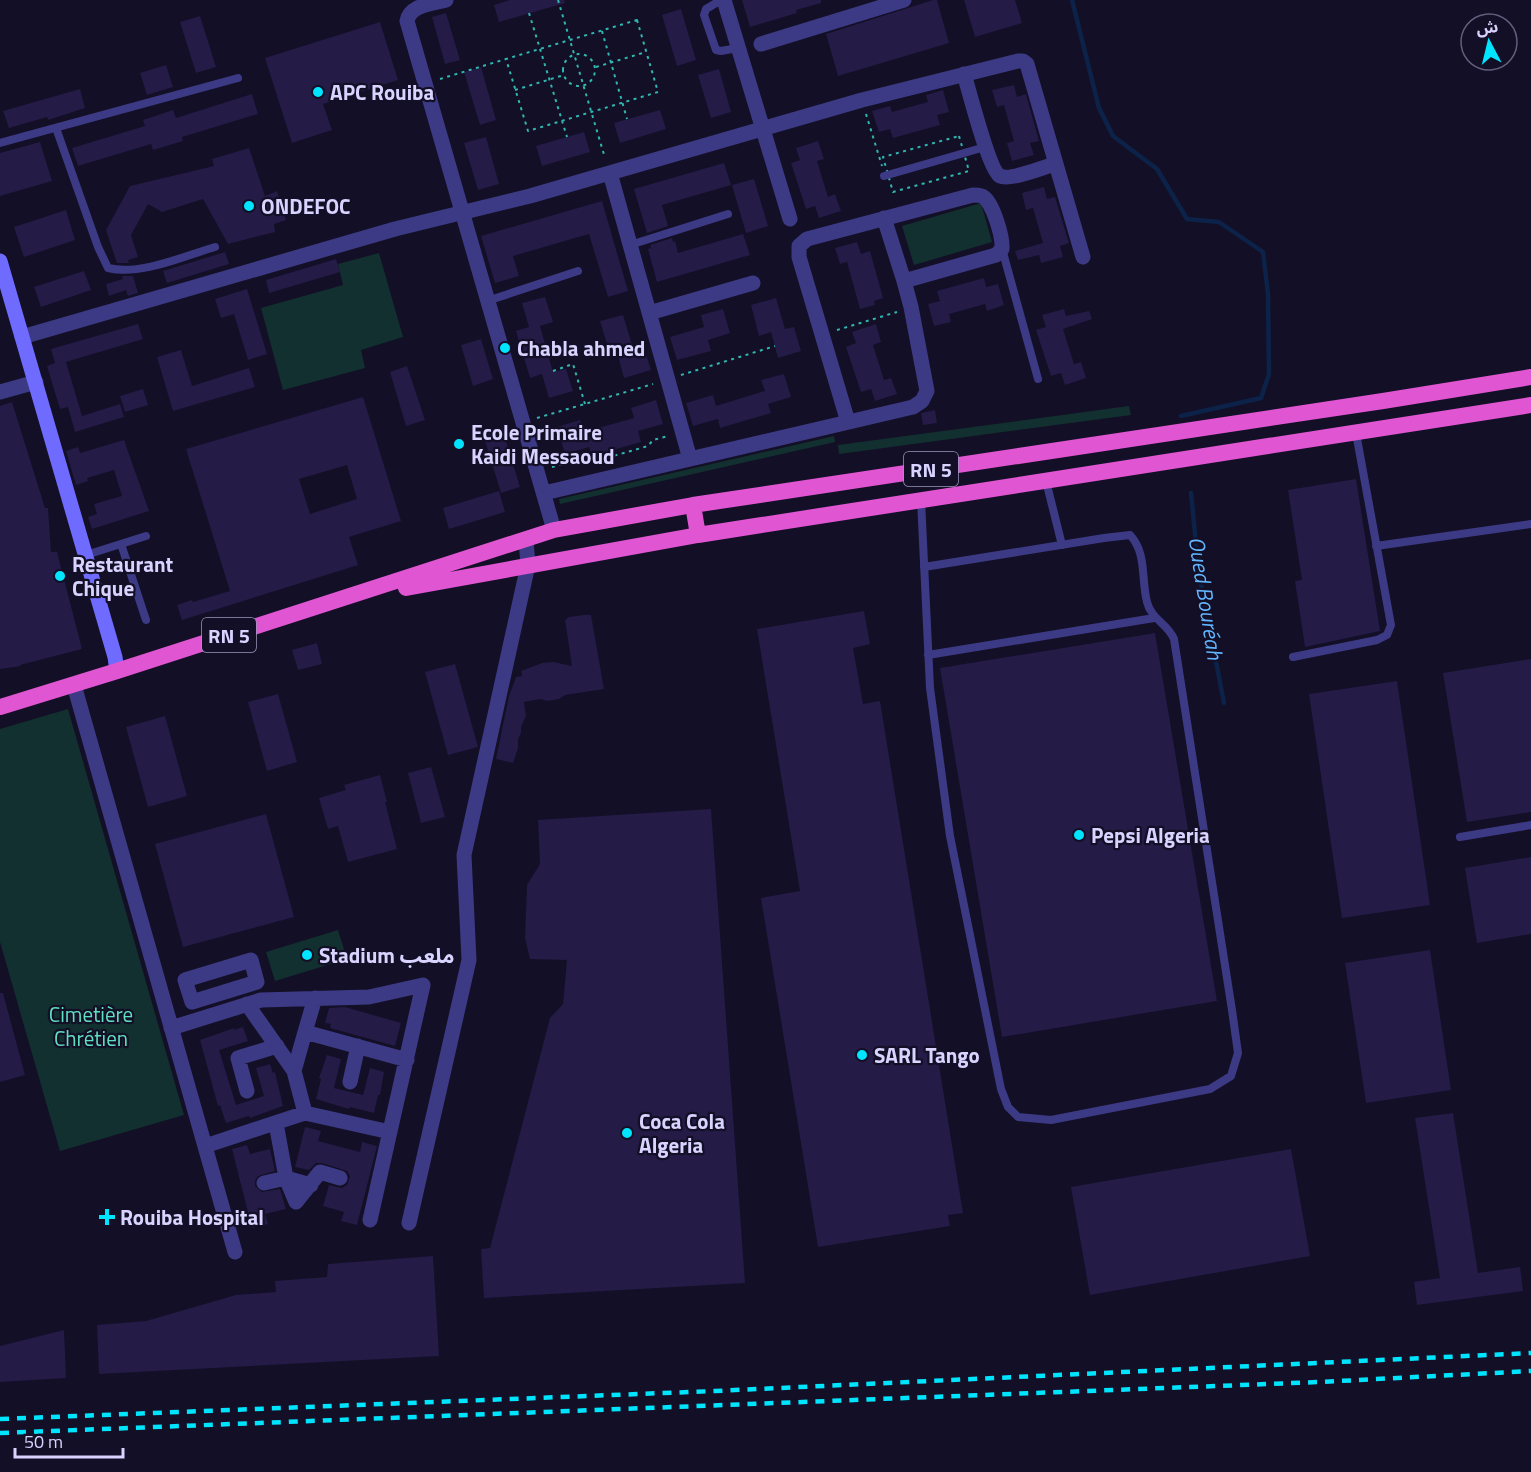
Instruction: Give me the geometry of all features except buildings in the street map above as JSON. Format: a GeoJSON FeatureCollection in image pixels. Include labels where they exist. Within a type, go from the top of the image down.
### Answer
{"type":"FeatureCollection","features":[{"type":"Feature","properties":{"kind":"highway","name":"RN 5"},"geometry":{"type":"LineString","coordinates":[[0,707],[554,530],[693,505],[1531,377]]}},
{"type":"Feature","properties":{"kind":"highway","name":"RN 5"},"geometry":{"type":"LineString","coordinates":[[340,600],[698,535],[1531,405]]}},
{"type":"Feature","properties":{"kind":"highway"},"geometry":{"type":"LineString","coordinates":[[693,505],[698,535]]}},
{"type":"Feature","properties":{"kind":"main road"},"geometry":{"type":"LineString","coordinates":[[0,261],[86,555],[117,671]]}},
{"type":"Feature","properties":{"kind":"street"},"geometry":{"type":"LineString","coordinates":[[446,0],[413,9],[408,14],[407,21],[554,530]]}},
{"type":"Feature","properties":{"kind":"street"},"geometry":{"type":"LineString","coordinates":[[722,0],[790,219]]}},
{"type":"Feature","properties":{"kind":"street"},"geometry":{"type":"LineString","coordinates":[[761,44],[875,4],[904,0]]}},
{"type":"Feature","properties":{"kind":"street"},"geometry":{"type":"LineString","coordinates":[[22,337],[395,229],[610,173],[862,100],[1018,61],[1027,64],[1083,257]]}},
{"type":"Feature","properties":{"kind":"street"},"geometry":{"type":"LineString","coordinates":[[964,74],[985,147],[1000,176],[1009,177],[1055,164]]}},
{"type":"Feature","properties":{"kind":"street"},"geometry":{"type":"LineString","coordinates":[[610,173],[690,459]]}},
{"type":"Feature","properties":{"kind":"street"},"geometry":{"type":"LineString","coordinates":[[848,422],[799,257],[799,246],[807,239],[884,218],[973,195],[983,196],[990,204],[1003,242],[1002,249],[996,255],[904,281]]}},
{"type":"Feature","properties":{"kind":"street"},"geometry":{"type":"LineString","coordinates":[[544,493],[913,407],[922,401],[927,391],[911,307],[884,218]]}},
{"type":"Feature","properties":{"kind":"street"},"geometry":{"type":"LineString","coordinates":[[649,313],[753,283]]}},
{"type":"Feature","properties":{"kind":"street"},"geometry":{"type":"LineString","coordinates":[[0,392],[36,382]]}},
{"type":"Feature","properties":{"kind":"street"},"geometry":{"type":"LineString","coordinates":[[409,1223],[469,960],[464,855],[528,565],[526,540]]}},
{"type":"Feature","properties":{"kind":"street"},"geometry":{"type":"LineString","coordinates":[[74,685],[235,1252]]}},
{"type":"Feature","properties":{"kind":"street"},"geometry":{"type":"LineString","coordinates":[[250,960],[257,982],[192,1002],[185,980],[218,970],[250,960]]}},
{"type":"Feature","properties":{"kind":"street"},"geometry":{"type":"LineString","coordinates":[[218,970],[231,1009]]}},
{"type":"Feature","properties":{"kind":"street"},"geometry":{"type":"LineString","coordinates":[[171,1028],[261,1000],[369,997],[423,985],[370,1220]]}},
{"type":"Feature","properties":{"kind":"street"},"geometry":{"type":"LineString","coordinates":[[294,1071],[315,998]]}},
{"type":"Feature","properties":{"kind":"street"},"geometry":{"type":"LineString","coordinates":[[247,1004],[294,1071],[305,1113]]}},
{"type":"Feature","properties":{"kind":"street"},"geometry":{"type":"LineString","coordinates":[[305,1032],[406,1060]]}},
{"type":"Feature","properties":{"kind":"street"},"geometry":{"type":"LineString","coordinates":[[247,1091],[238,1058],[277,1046]]}},
{"type":"Feature","properties":{"kind":"street"},"geometry":{"type":"LineString","coordinates":[[350,1082],[358,1046]]}},
{"type":"Feature","properties":{"kind":"street"},"geometry":{"type":"LineString","coordinates":[[204,1146],[305,1113],[390,1132]]}},
{"type":"Feature","properties":{"kind":"street"},"geometry":{"type":"LineString","coordinates":[[276,1123],[286,1178]]}},
{"type":"Feature","properties":{"kind":"street"},"geometry":{"type":"LineString","coordinates":[[264,1183],[286,1178],[310,1185],[320,1172],[339,1178]]}},
{"type":"Feature","properties":{"kind":"lane"},"geometry":{"type":"LineString","coordinates":[[722,0],[706,9],[704,15],[716,50],[738,48]]}},
{"type":"Feature","properties":{"kind":"lane"},"geometry":{"type":"LineString","coordinates":[[0,143],[238,78]]}},
{"type":"Feature","properties":{"kind":"lane"},"geometry":{"type":"LineString","coordinates":[[56,128],[94,236],[108,268],[120,271],[144,268],[215,247]]}},
{"type":"Feature","properties":{"kind":"lane"},"geometry":{"type":"LineString","coordinates":[[884,176],[985,147]]}},
{"type":"Feature","properties":{"kind":"lane"},"geometry":{"type":"LineString","coordinates":[[630,245],[728,214]]}},
{"type":"Feature","properties":{"kind":"lane"},"geometry":{"type":"LineString","coordinates":[[1002,249],[1038,379]]}},
{"type":"Feature","properties":{"kind":"lane"},"geometry":{"type":"LineString","coordinates":[[487,300],[578,271]]}},
{"type":"Feature","properties":{"kind":"lane"},"geometry":{"type":"LineString","coordinates":[[1293,657],[1377,640],[1387,635],[1391,625],[1356,432]]}},
{"type":"Feature","properties":{"kind":"lane"},"geometry":{"type":"LineString","coordinates":[[1046,482],[1062,545]]}},
{"type":"Feature","properties":{"kind":"lane"},"geometry":{"type":"LineString","coordinates":[[921,500],[924,567],[928,655],[930,688],[951,836],[1000,1089],[1008,1107],[1018,1117],[1051,1120],[1210,1089],[1231,1076],[1238,1053],[1174,639],[1171,630],[1154,618],[1147,603],[1141,553],[1137,543],[1130,535],[924,567]]}},
{"type":"Feature","properties":{"kind":"lane"},"geometry":{"type":"LineString","coordinates":[[1376,546],[1531,524]]}},
{"type":"Feature","properties":{"kind":"lane"},"geometry":{"type":"LineString","coordinates":[[86,555],[146,536]]}},
{"type":"Feature","properties":{"kind":"lane"},"geometry":{"type":"LineString","coordinates":[[121,544],[146,620]]}},
{"type":"Feature","properties":{"kind":"lane"},"geometry":{"type":"LineString","coordinates":[[928,655],[1154,618]]}},
{"type":"Feature","properties":{"kind":"lane"},"geometry":{"type":"LineString","coordinates":[[1460,837],[1531,825]]}},
{"type":"Feature","properties":{"kind":"path"},"geometry":{"type":"LineString","coordinates":[[558,0],[610,173]]}},
{"type":"Feature","properties":{"kind":"path"},"geometry":{"type":"LineString","coordinates":[[529,14],[567,137]]}},
{"type":"Feature","properties":{"kind":"path"},"geometry":{"type":"LineString","coordinates":[[426,83],[506,59],[570,40],[602,31],[637,20],[658,92],[528,131],[506,59]]}},
{"type":"Feature","properties":{"kind":"path"},"geometry":{"type":"LineString","coordinates":[[602,31],[627,119]]}},
{"type":"Feature","properties":{"kind":"path"},"geometry":{"type":"LineString","coordinates":[[596,67],[646,52]]}},
{"type":"Feature","properties":{"kind":"path"},"geometry":{"type":"LineString","coordinates":[[574,54],[583,54],[589,56],[596,67],[592,79],[584,85],[576,85],[570,83],[564,75],[563,66],[566,60],[574,54]]}},
{"type":"Feature","properties":{"kind":"path"},"geometry":{"type":"LineString","coordinates":[[515,90],[564,75]]}},
{"type":"Feature","properties":{"kind":"path"},"geometry":{"type":"LineString","coordinates":[[862,100],[884,176],[889,190],[893,192]]}},
{"type":"Feature","properties":{"kind":"path"},"geometry":{"type":"LineString","coordinates":[[823,334],[911,307]]}},
{"type":"Feature","properties":{"kind":"path"},"geometry":{"type":"LineString","coordinates":[[523,422],[775,346]]}},
{"type":"Feature","properties":{"kind":"path"},"geometry":{"type":"LineString","coordinates":[[553,371],[573,364],[585,404]]}},
{"type":"Feature","properties":{"kind":"path"},"geometry":{"type":"LineString","coordinates":[[537,471],[586,458],[588,463],[648,446],[653,440],[682,433]]}},
{"type":"Feature","properties":{"kind":"green space"},"geometry":{"type":"Polygon","coordinates":[[[981,203],[992,242],[914,265],[902,226],[981,203]]]}},
{"type":"Feature","properties":{"kind":"green space"},"geometry":{"type":"Polygon","coordinates":[[[379,253],[403,337],[361,350],[365,368],[283,390],[261,308],[343,285],[338,264],[379,253]]]}},
{"type":"Feature","properties":{"kind":"green space"},"geometry":{"type":"Polygon","coordinates":[[[1129,406],[1131,415],[839,454],[838,445],[1129,406]]]}},
{"type":"Feature","properties":{"kind":"green space"},"geometry":{"type":"Polygon","coordinates":[[[834,436],[835,442],[560,504],[559,499],[834,436]]]}},
{"type":"Feature","properties":{"kind":"green space","name":"Cimetière Chrétien"},"geometry":{"type":"Polygon","coordinates":[[[68,709],[184,1115],[60,1151],[0,942],[0,729],[68,709]]]}},
{"type":"Feature","properties":{"kind":"green space","name":"Stadium ملعب"},"geometry":{"type":"Polygon","coordinates":[[[338,930],[347,959],[275,981],[266,952],[338,930]]]}},
{"type":"Feature","properties":{"kind":"waterway","name":"Oued Bouréah"},"geometry":{"type":"LineString","coordinates":[[1072,0],[1099,108],[1113,136],[1157,169],[1187,219],[1219,222],[1263,252],[1268,294],[1269,374],[1261,398],[1181,416]]}},
{"type":"Feature","properties":{"kind":"waterway","name":"Oued Bouréah"},"geometry":{"type":"LineString","coordinates":[[1191,493],[1199,574],[1224,703]]}},
{"type":"Feature","properties":{"kind":"railway"},"geometry":{"type":"LineString","coordinates":[[0,1419],[715,1391],[1531,1353]]}},
{"type":"Feature","properties":{"kind":"railway"},"geometry":{"type":"LineString","coordinates":[[0,1433],[1320,1382],[1531,1371]]}},
{"type":"Feature","properties":{"kind":"place","name":"APC Rouiba"},"geometry":{"type":"Point","coordinates":[318,92]}},
{"type":"Feature","properties":{"kind":"place","name":"ONDEFOC"},"geometry":{"type":"Point","coordinates":[249,206]}},
{"type":"Feature","properties":{"kind":"place","name":"Chabla ahmed"},"geometry":{"type":"Point","coordinates":[505,348]}},
{"type":"Feature","properties":{"kind":"place","name":"Ecole Primaire Kaidi Messaoud"},"geometry":{"type":"Point","coordinates":[459,444]}},
{"type":"Feature","properties":{"kind":"place","name":"Restaurant Chique"},"geometry":{"type":"Point","coordinates":[60,576]}},
{"type":"Feature","properties":{"kind":"place","name":"Pepsi Algeria"},"geometry":{"type":"Point","coordinates":[1079,835]}},
{"type":"Feature","properties":{"kind":"place","name":"Stadium ملعب"},"geometry":{"type":"Point","coordinates":[307,955]}},
{"type":"Feature","properties":{"kind":"place","name":"SARL Tango"},"geometry":{"type":"Point","coordinates":[862,1055]}},
{"type":"Feature","properties":{"kind":"place","name":"Coca Cola Algeria"},"geometry":{"type":"Point","coordinates":[627,1133]}},
{"type":"Feature","properties":{"kind":"place","name":"Rouiba Hospital"},"geometry":{"type":"Point","coordinates":[107,1217]}}]}
